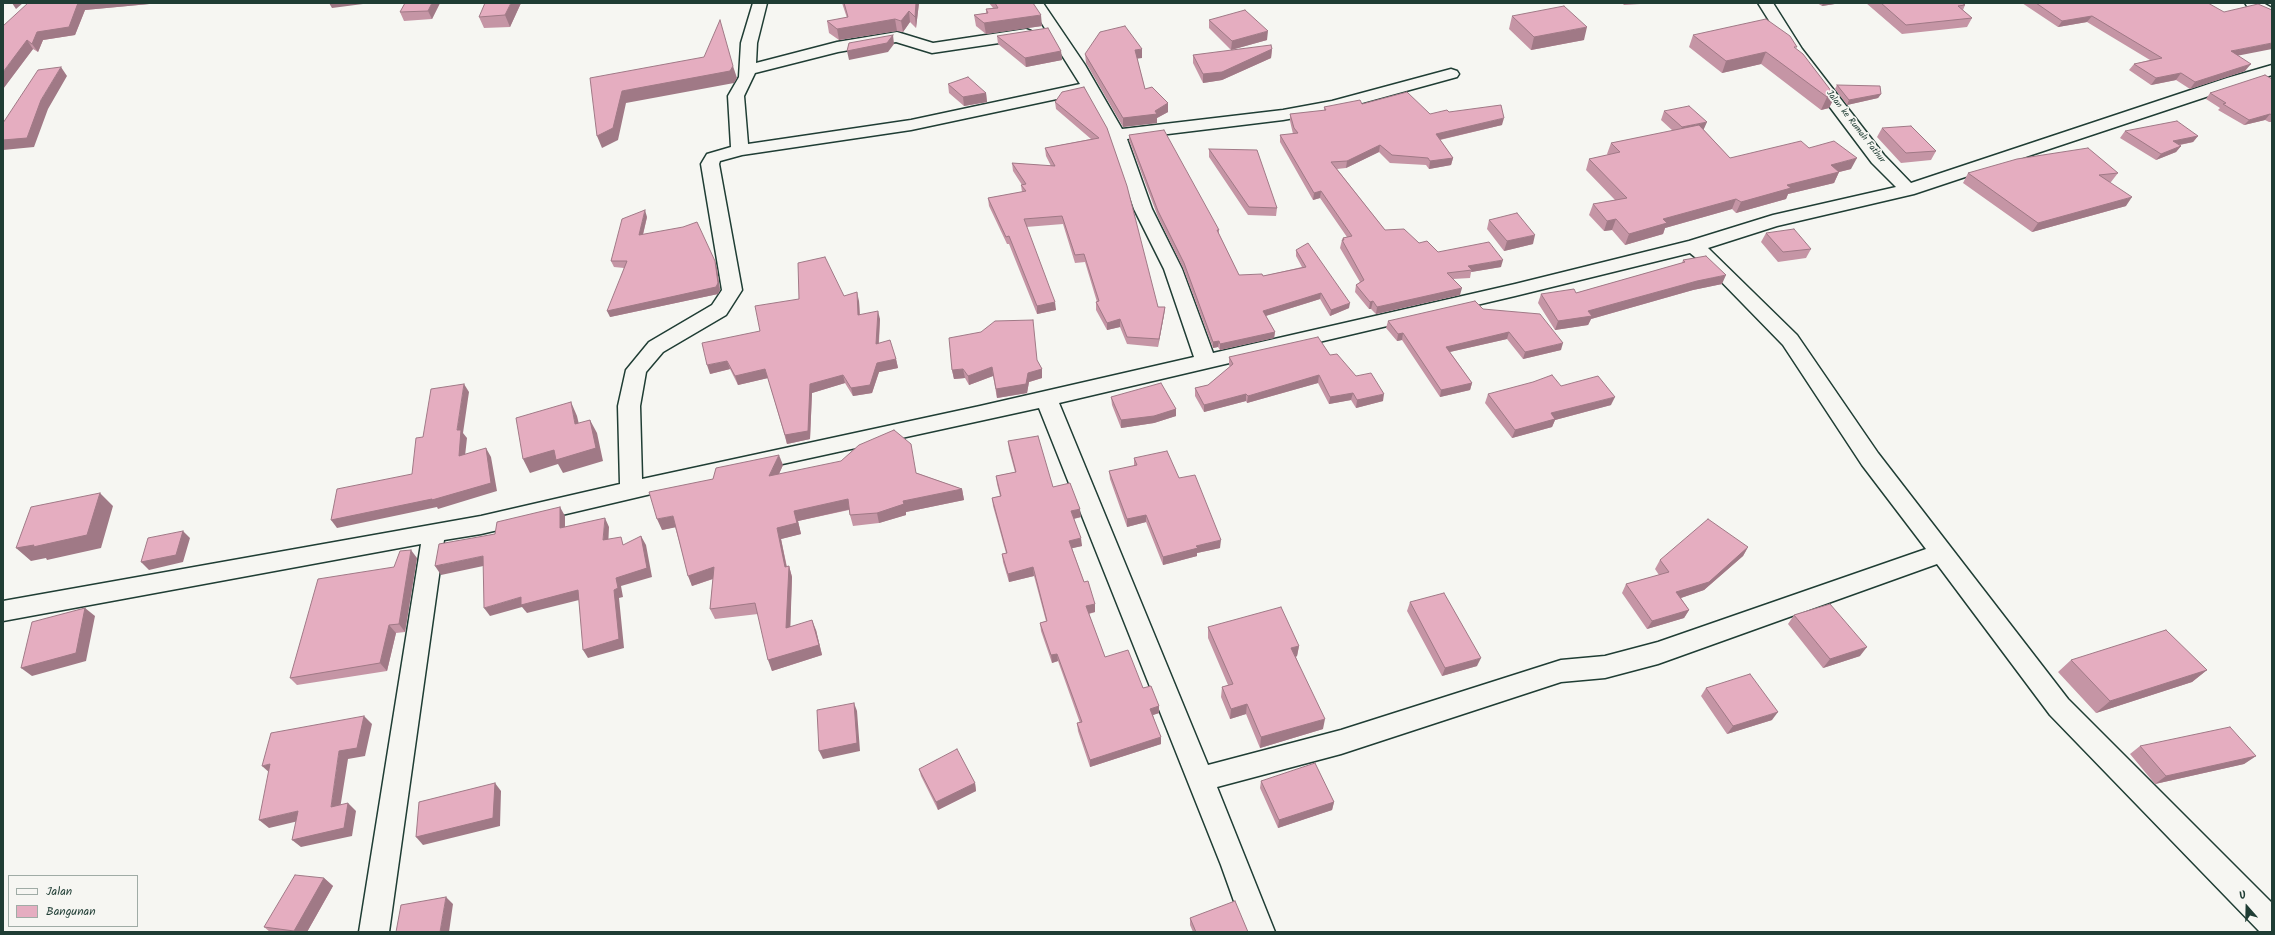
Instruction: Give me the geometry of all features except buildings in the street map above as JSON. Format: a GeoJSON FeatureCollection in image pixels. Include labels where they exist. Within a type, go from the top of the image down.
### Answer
{"type":"FeatureCollection","features":[{"type":"Feature","properties":{"kind":"street"},"geometry":{"type":"LineString","coordinates":[[740,150],[736,96],[747,77],[749,43],[760,3]]}},
{"type":"Feature","properties":{"kind":"street"},"geometry":{"type":"LineString","coordinates":[[1036,3],[1089,87],[1117,135],[1143,209],[1172,269],[1206,360]]}},
{"type":"Feature","properties":{"kind":"street"},"geometry":{"type":"LineString","coordinates":[[2252,3],[2272,14]]}},
{"type":"Feature","properties":{"kind":"street","name":"Jalan ke Rumah Fathur"},"geometry":{"type":"LineString","coordinates":[[1769,5],[1795,51],[1878,159],[1908,190]]}},
{"type":"Feature","properties":{"kind":"street"},"geometry":{"type":"LineString","coordinates":[[748,70],[837,47],[897,37],[932,48],[1053,30]]}},
{"type":"Feature","properties":{"kind":"street"},"geometry":{"type":"LineString","coordinates":[[3,611],[434,532],[481,525],[631,490],[1046,398],[1515,290],[1694,246],[1773,221],[1908,190],[2272,70]]}},
{"type":"Feature","properties":{"kind":"street"},"geometry":{"type":"LineString","coordinates":[[1117,135],[1283,115],[1333,106],[1451,74]]}},
{"type":"Feature","properties":{"kind":"street"},"geometry":{"type":"LineString","coordinates":[[631,490],[629,406],[636,370],[656,347],[719,310],[732,290],[710,164],[713,158],[740,150],[911,125],[1089,87]]}},
{"type":"Feature","properties":{"kind":"street"},"geometry":{"type":"LineString","coordinates":[[1694,246],[1714,263],[1790,340],[1870,459],[2059,707],[2272,924]]}},
{"type":"Feature","properties":{"kind":"street"},"geometry":{"type":"LineString","coordinates":[[1046,398],[1200,779],[1260,932]]}},
{"type":"Feature","properties":{"kind":"street"},"geometry":{"type":"LineString","coordinates":[[374,932],[434,532]]}},
{"type":"Feature","properties":{"kind":"street"},"geometry":{"type":"LineString","coordinates":[[1200,779],[1341,742],[1562,671],[1605,667],[1658,653],[1942,554]]}}]}
